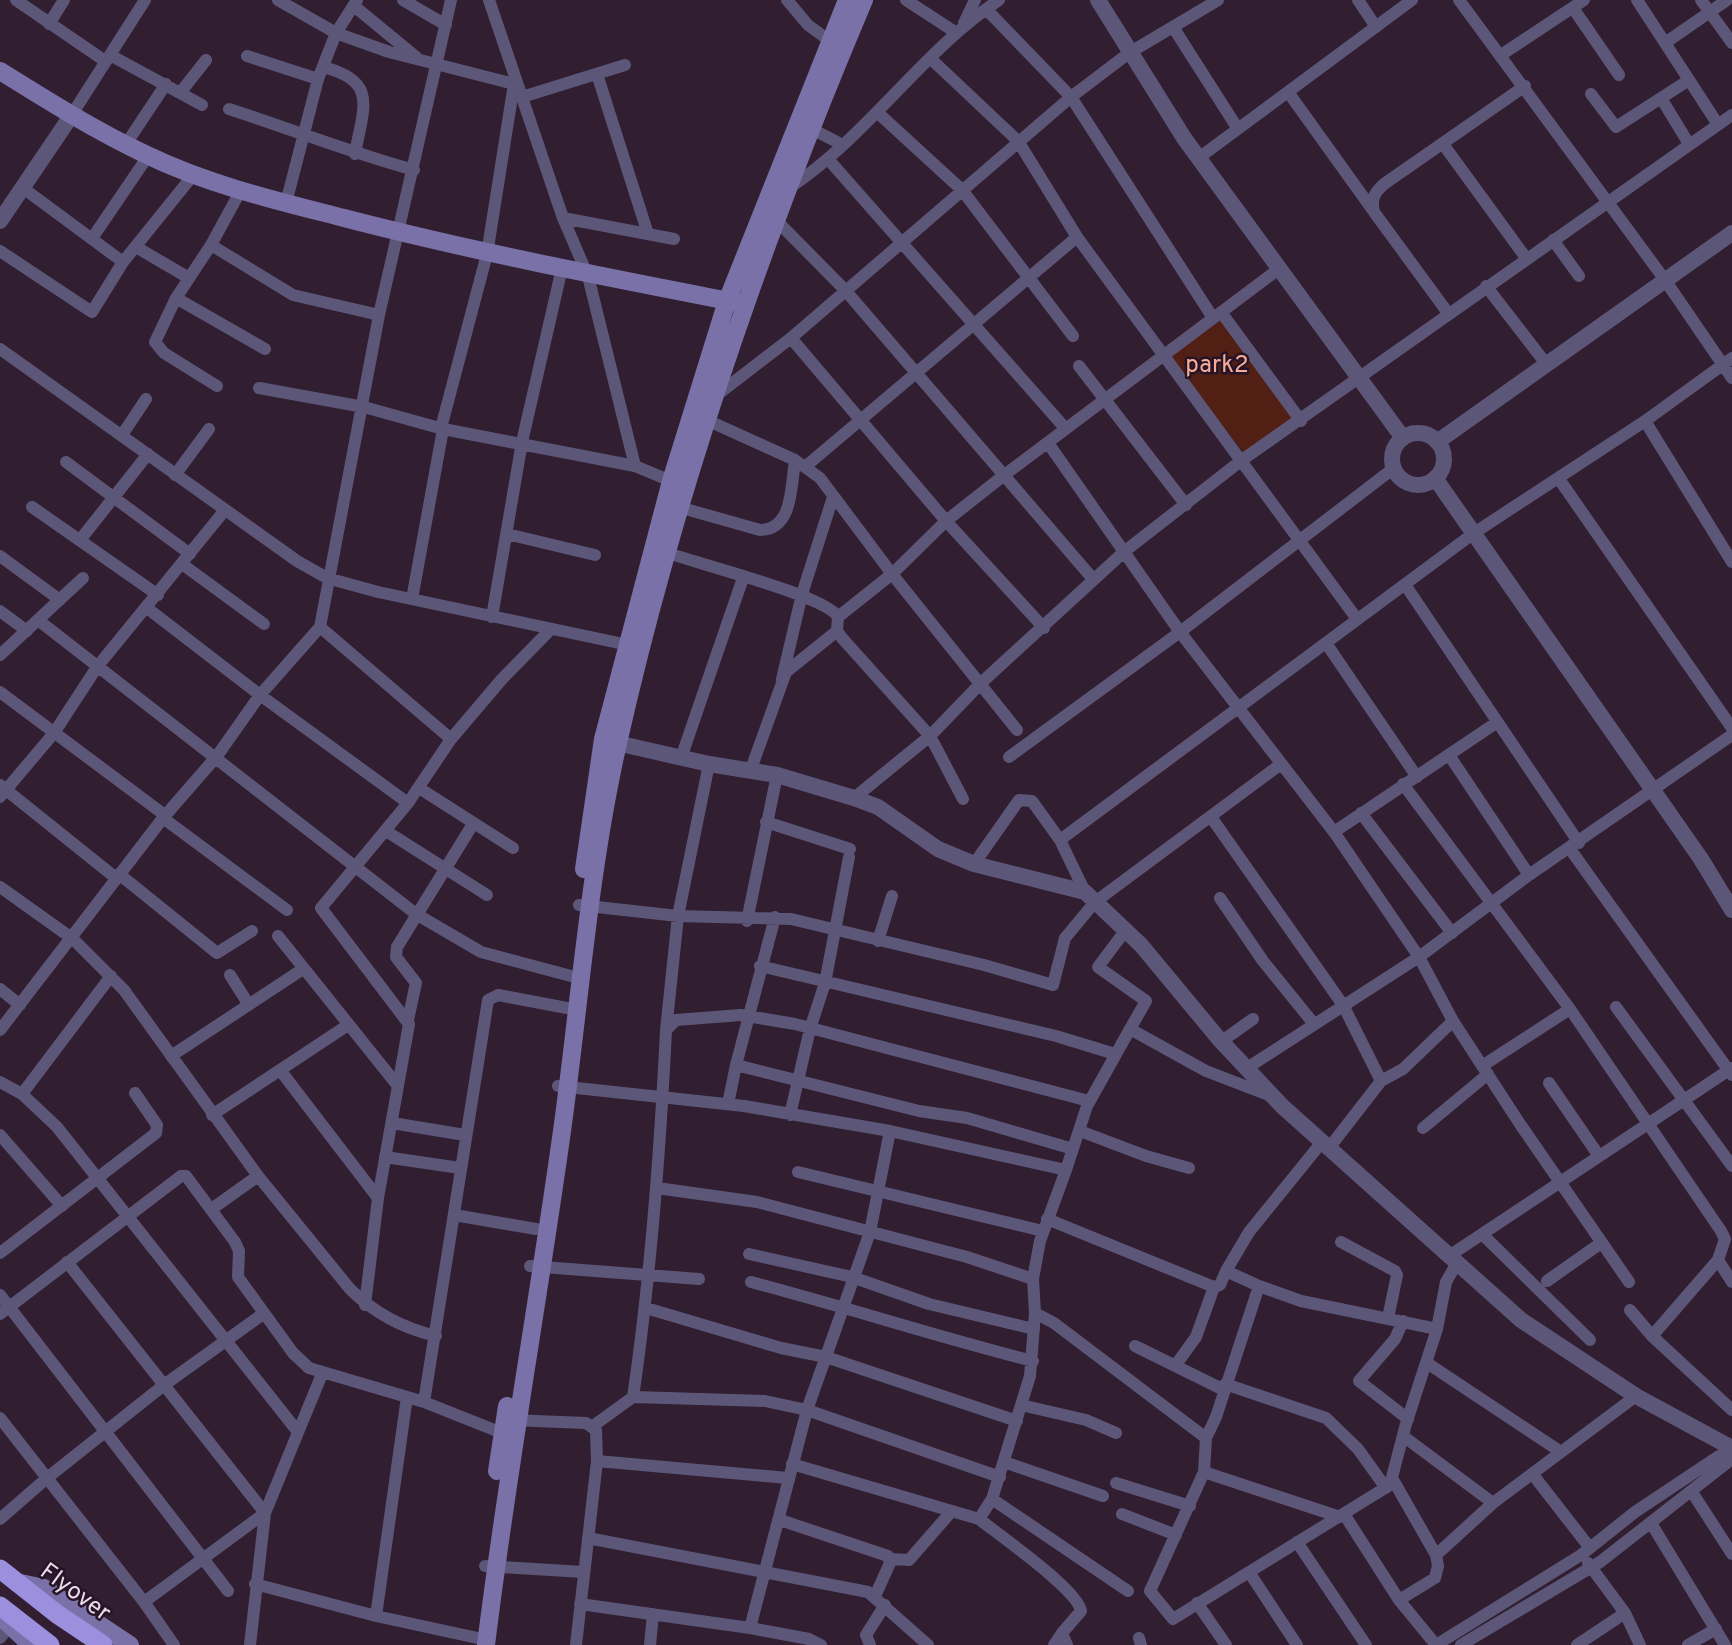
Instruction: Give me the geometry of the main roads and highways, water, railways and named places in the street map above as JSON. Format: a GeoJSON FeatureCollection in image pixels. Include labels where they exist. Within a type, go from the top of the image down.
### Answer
{"type":"FeatureCollection","features":[{"type":"Feature","properties":{"kind":"highway","name":"Flyover"},"geometry":{"type":"LineString","coordinates":[[0,1569],[103,1645]]}},
{"type":"Feature","properties":{"kind":"highway"},"geometry":{"type":"LineString","coordinates":[[0,1606],[50,1645]]}},
{"type":"Feature","properties":{"kind":"main road"},"geometry":{"type":"LineString","coordinates":[[804,125],[830,41],[847,0]]}},
{"type":"Feature","properties":{"kind":"main road"},"geometry":{"type":"LineString","coordinates":[[660,551],[683,507],[699,414],[727,300],[773,203],[804,125],[864,0]]}},
{"type":"Feature","properties":{"kind":"main road"},"geometry":{"type":"LineString","coordinates":[[0,71],[71,116],[148,156],[241,190],[487,254],[562,268],[588,276],[747,304]]}},
{"type":"Feature","properties":{"kind":"main road"},"geometry":{"type":"LineString","coordinates":[[536,1267],[537,1228],[563,1087],[571,976],[610,741],[660,551],[664,503],[699,414],[717,396],[747,304],[773,203]]}},
{"type":"Feature","properties":{"kind":"main road"},"geometry":{"type":"LineString","coordinates":[[481,1642],[508,1424],[536,1267],[563,1087],[584,906]]}},
{"type":"Feature","properties":{"kind":"main road"},"geometry":{"type":"LineString","coordinates":[[16,1582],[44,1588],[130,1645]]}},
{"type":"Feature","properties":{"kind":"main road"},"geometry":{"type":"LineString","coordinates":[[3,1627],[32,1645]]}},
{"type":"Feature","properties":{"kind":"park label","name":"park2"},"geometry":{"type":"Point","coordinates":[1217,367]}}]}
